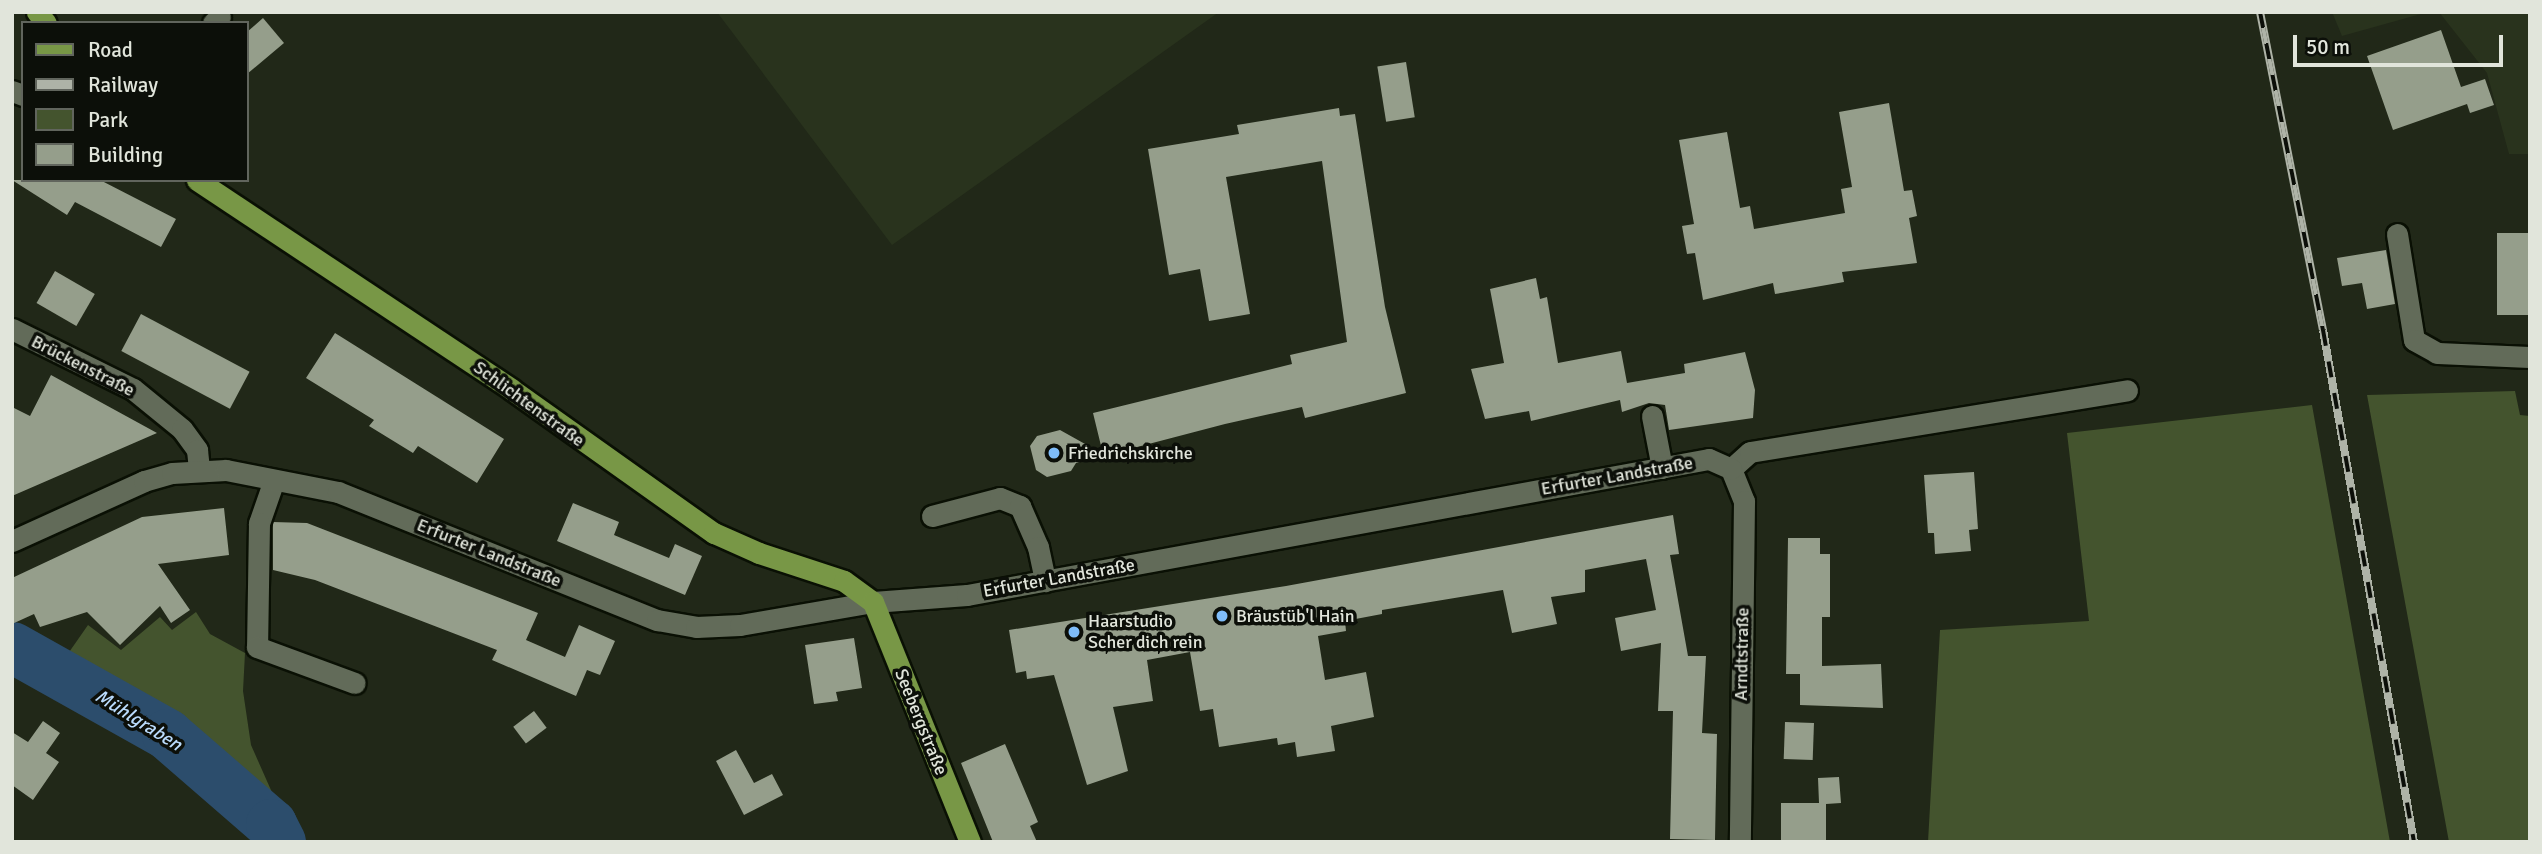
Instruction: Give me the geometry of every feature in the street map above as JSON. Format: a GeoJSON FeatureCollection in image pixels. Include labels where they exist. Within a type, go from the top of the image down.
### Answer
{"type":"FeatureCollection","features":[{"type":"Feature","properties":{"kind":"main road","name":"Schlichtenstraße"},"geometry":{"type":"LineString","coordinates":[[200,182],[499,381],[714,533],[759,553],[844,581],[873,602]]}},
{"type":"Feature","properties":{"kind":"main road","name":"Seebergstraße"},"geometry":{"type":"LineString","coordinates":[[873,602],[970,842]]}},
{"type":"Feature","properties":{"kind":"street"},"geometry":{"type":"LineString","coordinates":[[2397,234],[2414,340],[2437,353],[2530,358]]}},
{"type":"Feature","properties":{"kind":"street","name":"Brückenstraße"},"geometry":{"type":"LineString","coordinates":[[12,330],[133,389],[182,429],[197,450],[199,469]]}},
{"type":"Feature","properties":{"kind":"street"},"geometry":{"type":"LineString","coordinates":[[1731,469],[1750,452],[2127,390]]}},
{"type":"Feature","properties":{"kind":"street"},"geometry":{"type":"LineString","coordinates":[[1652,415],[1662,468]]}},
{"type":"Feature","properties":{"kind":"street","name":"Erfurter Landstraße"},"geometry":{"type":"LineString","coordinates":[[12,541],[144,481],[199,469],[338,492],[657,620],[696,627],[740,625],[873,602],[968,595],[1709,459],[1731,469]]}},
{"type":"Feature","properties":{"kind":"street","name":"Arndtstraße"},"geometry":{"type":"LineString","coordinates":[[1731,469],[1744,501],[1740,842]]}},
{"type":"Feature","properties":{"kind":"street"},"geometry":{"type":"LineString","coordinates":[[274,480],[259,523],[257,647],[355,683]]}},
{"type":"Feature","properties":{"kind":"street"},"geometry":{"type":"LineString","coordinates":[[932,516],[1000,498],[1020,506],[1038,547],[1045,581]]}},
{"type":"Feature","properties":{"kind":"shaded area"},"geometry":{"type":"Polygon","coordinates":[[[717,12],[1219,12],[892,245],[717,12]]]}},
{"type":"Feature","properties":{"kind":"shaded area"},"geometry":{"type":"Polygon","coordinates":[[[2332,12],[2428,12],[2342,36],[2332,12]]]}},
{"type":"Feature","properties":{"kind":"shaded area"},"geometry":{"type":"Polygon","coordinates":[[[2439,12],[2530,12],[2530,154],[2509,154],[2487,73],[2439,12]]]}},
{"type":"Feature","properties":{"kind":"green space"},"geometry":{"type":"Polygon","coordinates":[[[2515,391],[2520,415],[2530,416],[2530,842],[2449,842],[2367,395],[2515,391]]]}},
{"type":"Feature","properties":{"kind":"green space"},"geometry":{"type":"Polygon","coordinates":[[[2312,405],[2390,842],[1928,842],[1940,630],[2089,621],[2067,433],[2312,405]]]}},
{"type":"Feature","properties":{"kind":"green space"},"geometry":{"type":"Polygon","coordinates":[[[196,612],[210,634],[245,653],[243,691],[251,745],[294,842],[284,842],[275,823],[167,734],[58,668],[88,625],[121,650],[160,617],[172,630],[196,612]]]}},
{"type":"Feature","properties":{"kind":"building"},"geometry":{"type":"Polygon","coordinates":[[[263,18],[284,43],[248,73],[248,31],[263,18]]]}},
{"type":"Feature","properties":{"kind":"building"},"geometry":{"type":"Polygon","coordinates":[[[2441,30],[2461,87],[2485,79],[2494,105],[2470,113],[2467,104],[2393,130],[2367,56],[2441,30]]]}},
{"type":"Feature","properties":{"kind":"building"},"geometry":{"type":"Polygon","coordinates":[[[1406,62],[1415,117],[1386,122],[1377,67],[1406,62]]]}},
{"type":"Feature","properties":{"kind":"building"},"geometry":{"type":"Polygon","coordinates":[[[1889,103],[1904,191],[1912,190],[1917,216],[1909,218],[1917,263],[1842,272],[1844,282],[1775,294],[1773,283],[1703,300],[1695,253],[1687,254],[1682,226],[1694,224],[1679,140],[1727,132],[1740,208],[1750,206],[1754,229],[1845,213],[1841,189],[1852,187],[1839,112],[1889,103]]]}},
{"type":"Feature","properties":{"kind":"building"},"geometry":{"type":"Polygon","coordinates":[[[1339,108],[1340,116],[1355,114],[1385,307],[1406,393],[1305,418],[1302,407],[1225,424],[1076,463],[1071,471],[1047,477],[1036,470],[1030,446],[1037,436],[1060,430],[1103,454],[1093,413],[1292,364],[1290,355],[1347,342],[1322,161],[1226,177],[1250,314],[1209,321],[1200,269],[1169,275],[1148,149],[1239,134],[1237,125],[1339,108]]]}},
{"type":"Feature","properties":{"kind":"building"},"geometry":{"type":"Polygon","coordinates":[[[12,180],[104,182],[176,219],[161,247],[75,202],[67,215],[12,180]]]}},
{"type":"Feature","properties":{"kind":"building"},"geometry":{"type":"Polygon","coordinates":[[[2497,233],[2530,233],[2530,315],[2497,315],[2497,233]]]}},
{"type":"Feature","properties":{"kind":"building"},"geometry":{"type":"Polygon","coordinates":[[[2386,250],[2395,304],[2367,309],[2362,283],[2342,286],[2337,258],[2386,250]]]}},
{"type":"Feature","properties":{"kind":"building"},"geometry":{"type":"Polygon","coordinates":[[[55,271],[95,294],[76,326],[36,303],[55,271]]]}},
{"type":"Feature","properties":{"kind":"building"},"geometry":{"type":"Polygon","coordinates":[[[1536,278],[1540,299],[1547,297],[1558,363],[1621,351],[1627,383],[1685,373],[1684,364],[1745,352],[1755,390],[1753,418],[1669,430],[1665,405],[1649,403],[1622,412],[1620,400],[1531,421],[1529,411],[1485,419],[1471,369],[1504,363],[1490,289],[1536,278]]]}},
{"type":"Feature","properties":{"kind":"building"},"geometry":{"type":"Polygon","coordinates":[[[141,314],[250,372],[230,409],[121,351],[141,314]]]}},
{"type":"Feature","properties":{"kind":"building"},"geometry":{"type":"Polygon","coordinates":[[[335,333],[504,439],[477,483],[418,446],[413,453],[369,426],[374,420],[306,378],[335,333]]]}},
{"type":"Feature","properties":{"kind":"building"},"geometry":{"type":"Polygon","coordinates":[[[51,375],[157,433],[12,496],[12,407],[30,416],[51,375]]]}},
{"type":"Feature","properties":{"kind":"building"},"geometry":{"type":"Polygon","coordinates":[[[1974,472],[1978,529],[1969,530],[1971,551],[1935,554],[1934,533],[1928,533],[1924,475],[1974,472]]]}},
{"type":"Feature","properties":{"kind":"building"},"geometry":{"type":"Polygon","coordinates":[[[573,503],[619,522],[614,535],[669,558],[675,544],[702,556],[685,595],[557,541],[573,503]]]}},
{"type":"Feature","properties":{"kind":"building"},"geometry":{"type":"Polygon","coordinates":[[[224,508],[229,555],[158,564],[190,610],[171,623],[160,606],[120,645],[87,612],[40,627],[34,614],[12,624],[12,578],[142,517],[224,508]]]}},
{"type":"Feature","properties":{"kind":"building"},"geometry":{"type":"Polygon","coordinates":[[[1673,515],[1679,554],[1670,555],[1688,656],[1706,656],[1702,733],[1717,734],[1715,840],[1670,839],[1673,711],[1658,711],[1661,643],[1621,651],[1615,618],[1656,610],[1646,559],[1585,570],[1585,592],[1551,597],[1557,624],[1512,633],[1503,590],[1382,610],[1382,614],[1345,621],[1346,631],[1318,636],[1325,680],[1366,672],[1374,717],[1331,726],[1335,751],[1297,757],[1295,742],[1278,745],[1277,738],[1219,747],[1213,709],[1200,711],[1190,652],[1147,660],[1153,701],[1113,707],[1128,771],[1087,785],[1054,675],[1027,679],[1026,671],[1016,673],[1009,630],[1286,586],[1673,515]]]}},
{"type":"Feature","properties":{"kind":"building"},"geometry":{"type":"Polygon","coordinates":[[[273,522],[307,523],[538,613],[526,640],[565,657],[579,625],[615,641],[600,675],[587,670],[576,696],[492,660],[497,650],[315,580],[273,570],[273,522]]]}},
{"type":"Feature","properties":{"kind":"building"},"geometry":{"type":"Polygon","coordinates":[[[1788,538],[1820,538],[1820,554],[1830,554],[1830,617],[1822,617],[1822,666],[1881,664],[1883,708],[1800,705],[1800,674],[1786,674],[1788,538]]]}},
{"type":"Feature","properties":{"kind":"building"},"geometry":{"type":"Polygon","coordinates":[[[854,638],[862,688],[836,692],[838,701],[814,704],[805,645],[854,638]]]}},
{"type":"Feature","properties":{"kind":"building"},"geometry":{"type":"Polygon","coordinates":[[[534,711],[547,728],[526,743],[513,727],[534,711]]]}},
{"type":"Feature","properties":{"kind":"building"},"geometry":{"type":"Polygon","coordinates":[[[43,721],[60,733],[46,753],[59,762],[33,800],[12,785],[12,732],[28,742],[43,721]]]}},
{"type":"Feature","properties":{"kind":"building"},"geometry":{"type":"Polygon","coordinates":[[[1785,722],[1814,723],[1813,760],[1784,759],[1785,722]]]}},
{"type":"Feature","properties":{"kind":"building"},"geometry":{"type":"Polygon","coordinates":[[[1005,744],[1038,822],[1030,826],[1037,842],[993,842],[961,763],[1005,744]]]}},
{"type":"Feature","properties":{"kind":"building"},"geometry":{"type":"Polygon","coordinates":[[[736,750],[754,783],[772,774],[783,795],[744,815],[716,761],[736,750]]]}},
{"type":"Feature","properties":{"kind":"building"},"geometry":{"type":"Polygon","coordinates":[[[1839,777],[1841,803],[1826,804],[1826,842],[1781,842],[1781,803],[1819,803],[1818,778],[1839,777]]]}},
{"type":"Feature","properties":{"kind":"waterway","name":"Mühlgraben"},"geometry":{"type":"LineString","coordinates":[[12,647],[167,734],[271,824],[280,842]]}},
{"type":"Feature","properties":{"kind":"railway"},"geometry":{"type":"LineString","coordinates":[[2260,12],[2323,330],[2414,842]]}},
{"type":"Feature","properties":{"kind":"place","name":"Friedrichskirche"},"geometry":{"type":"Point","coordinates":[1054,453]}},
{"type":"Feature","properties":{"kind":"place","name":"Bräustüb'l Hain"},"geometry":{"type":"Point","coordinates":[1222,616]}},
{"type":"Feature","properties":{"kind":"place","name":"Haarstudio Scher dich rein"},"geometry":{"type":"Point","coordinates":[1074,632]}}]}
